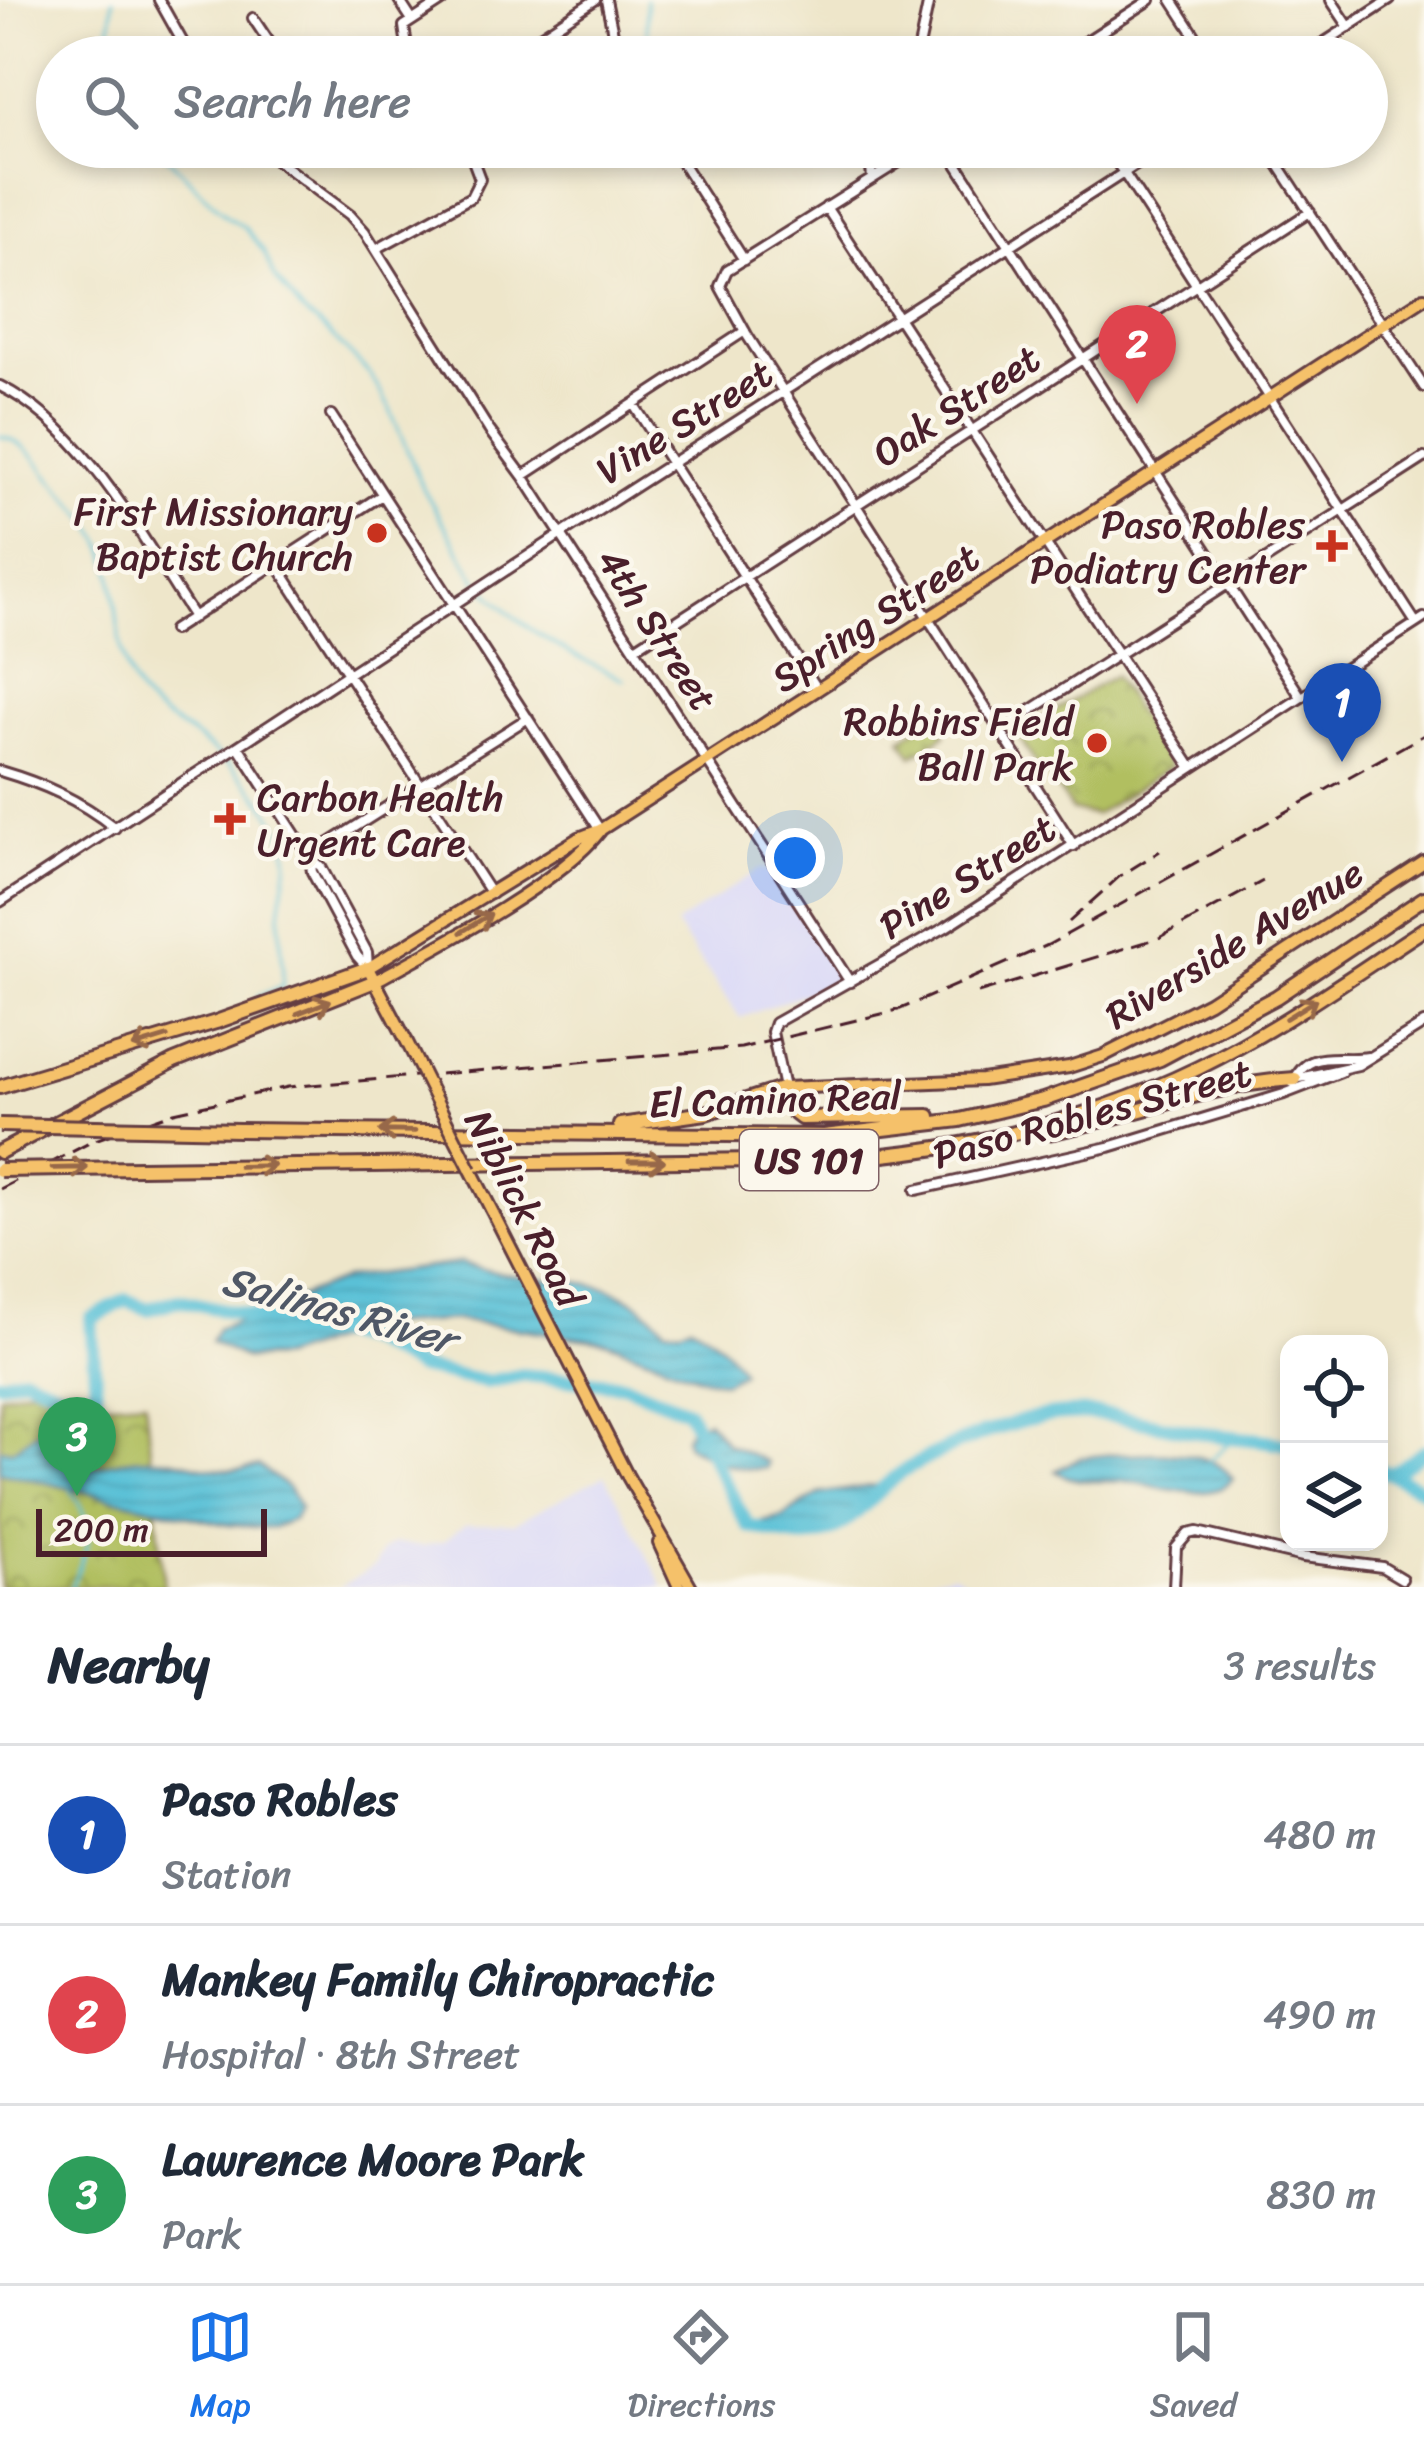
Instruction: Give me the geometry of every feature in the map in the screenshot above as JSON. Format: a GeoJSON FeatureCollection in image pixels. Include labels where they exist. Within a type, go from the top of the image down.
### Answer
{"type":"FeatureCollection","features":[{"type":"Feature","properties":{"kind":"highway","name":"El Camino Real"},"geometry":{"type":"LineString","coordinates":[[0,1125],[824,1136],[960,1120],[1043,1100],[1160,1059],[1276,997],[1424,898]]}},
{"type":"Feature","properties":{"kind":"highway","name":"El Camino Real"},"geometry":{"type":"LineString","coordinates":[[0,1170],[908,1155],[1000,1138],[1097,1111],[1200,1067],[1424,929]]}},
{"type":"Feature","properties":{"kind":"highway"},"geometry":{"type":"LineString","coordinates":[[0,1087],[371,975]]}},
{"type":"Feature","properties":{"kind":"highway"},"geometry":{"type":"LineString","coordinates":[[0,1152],[174,1061],[371,975]]}},
{"type":"Feature","properties":{"kind":"highway"},"geometry":{"type":"LineString","coordinates":[[1000,1138],[1104,1122],[1233,1085],[1295,1079]]}},
{"type":"Feature","properties":{"kind":"highway"},"geometry":{"type":"LineString","coordinates":[[484,1132],[660,1121],[784,1088],[792,1111],[801,1118],[932,1116],[960,1120]]}},
{"type":"Feature","properties":{"kind":"main road","name":"Spring Street"},"geometry":{"type":"LineString","coordinates":[[371,975],[1424,298]]}},
{"type":"Feature","properties":{"kind":"main road","name":"Spring Street"},"geometry":{"type":"LineString","coordinates":[[371,975],[509,902],[586,849],[601,830]]}},
{"type":"Feature","properties":{"kind":"main road","name":"Riverside Avenue"},"geometry":{"type":"LineString","coordinates":[[784,1088],[982,1080],[1048,1071],[1103,1056],[1209,1003],[1424,862]]}},
{"type":"Feature","properties":{"kind":"main road","name":"Niblick Road"},"geometry":{"type":"LineString","coordinates":[[371,975],[627,1475],[679,1587]]}},
{"type":"Feature","properties":{"kind":"main road","name":"Niblick Road"},"geometry":{"type":"LineString","coordinates":[[627,1475],[691,1587]]}},
{"type":"Feature","properties":{"kind":"street"},"geometry":{"type":"LineString","coordinates":[[159,0],[179,36]]}},
{"type":"Feature","properties":{"kind":"street"},"geometry":{"type":"LineString","coordinates":[[399,0],[412,20]]}},
{"type":"Feature","properties":{"kind":"street"},"geometry":{"type":"LineString","coordinates":[[405,36],[412,20],[444,0]]}},
{"type":"Feature","properties":{"kind":"street"},"geometry":{"type":"LineString","coordinates":[[540,36],[595,0]]}},
{"type":"Feature","properties":{"kind":"street"},"geometry":{"type":"LineString","coordinates":[[606,0],[613,36]]}},
{"type":"Feature","properties":{"kind":"street"},"geometry":{"type":"LineString","coordinates":[[921,36],[928,0]]}},
{"type":"Feature","properties":{"kind":"street"},"geometry":{"type":"LineString","coordinates":[[1094,36],[1150,0]]}},
{"type":"Feature","properties":{"kind":"street"},"geometry":{"type":"LineString","coordinates":[[1172,0],[1195,36]]}},
{"type":"Feature","properties":{"kind":"street"},"geometry":{"type":"LineString","coordinates":[[1331,0],[1349,27]]}},
{"type":"Feature","properties":{"kind":"street"},"geometry":{"type":"LineString","coordinates":[[1335,36],[1390,0]]}},
{"type":"Feature","properties":{"kind":"street"},"geometry":{"type":"LineString","coordinates":[[253,18],[265,36]]}},
{"type":"Feature","properties":{"kind":"street","name":"4th Street"},"geometry":{"type":"LineString","coordinates":[[287,168],[350,215],[376,249],[488,430],[523,476],[850,982]]}},
{"type":"Feature","properties":{"kind":"street"},"geometry":{"type":"LineString","coordinates":[[376,249],[471,197],[480,179],[476,168]]}},
{"type":"Feature","properties":{"kind":"street"},"geometry":{"type":"LineString","coordinates":[[685,168],[744,260]]}},
{"type":"Feature","properties":{"kind":"street"},"geometry":{"type":"LineString","coordinates":[[871,168],[872,178]]}},
{"type":"Feature","properties":{"kind":"street"},"geometry":{"type":"LineString","coordinates":[[888,168],[744,260],[723,275],[720,286],[1074,846]]}},
{"type":"Feature","properties":{"kind":"street"},"geometry":{"type":"LineString","coordinates":[[960,168],[1301,697]]}},
{"type":"Feature","properties":{"kind":"street"},"geometry":{"type":"LineString","coordinates":[[1121,168],[1420,621]]}},
{"type":"Feature","properties":{"kind":"street","name":"Vine Street"},"geometry":{"type":"LineString","coordinates":[[0,902],[1132,168]]}},
{"type":"Feature","properties":{"kind":"street"},"geometry":{"type":"LineString","coordinates":[[1281,168],[1424,387]]}},
{"type":"Feature","properties":{"kind":"street"},"geometry":{"type":"LineString","coordinates":[[826,207],[1192,767]]}},
{"type":"Feature","properties":{"kind":"street","name":"Oak Street"},"geometry":{"type":"LineString","coordinates":[[634,648],[1310,212]]}},
{"type":"Feature","properties":{"kind":"street"},"geometry":{"type":"LineString","coordinates":[[523,476],[745,331]]}},
{"type":"Feature","properties":{"kind":"street"},"geometry":{"type":"LineString","coordinates":[[0,386],[36,409],[99,476],[194,617]]}},
{"type":"Feature","properties":{"kind":"street"},"geometry":{"type":"LineString","coordinates":[[634,405],[818,690]]}},
{"type":"Feature","properties":{"kind":"street"},"geometry":{"type":"LineString","coordinates":[[331,415],[601,830]]}},
{"type":"Feature","properties":{"kind":"street"},"geometry":{"type":"LineString","coordinates":[[1002,728],[1424,458]]}},
{"type":"Feature","properties":{"kind":"street"},"geometry":{"type":"LineString","coordinates":[[173,630],[382,495]]}},
{"type":"Feature","properties":{"kind":"street"},"geometry":{"type":"LineString","coordinates":[[276,563],[491,894]]}},
{"type":"Feature","properties":{"kind":"street","name":"Pine Street"},"geometry":{"type":"LineString","coordinates":[[784,1088],[772,1027],[786,1016],[1074,846],[1420,621]]}},
{"type":"Feature","properties":{"kind":"street"},"geometry":{"type":"LineString","coordinates":[[309,856],[528,718]]}},
{"type":"Feature","properties":{"kind":"street"},"geometry":{"type":"LineString","coordinates":[[238,746],[309,856],[312,872],[371,975]]}},
{"type":"Feature","properties":{"kind":"street"},"geometry":{"type":"LineString","coordinates":[[0,772],[51,787],[85,804],[115,828]]}},
{"type":"Feature","properties":{"kind":"street","name":"Paso Robles Street"},"geometry":{"type":"LineString","coordinates":[[916,1190],[1109,1147],[1284,1094],[1375,1055],[1424,1024]]}},
{"type":"Feature","properties":{"kind":"street","name":"Paso Robles Street"},"geometry":{"type":"LineString","coordinates":[[1284,1094],[1308,1063],[1324,1056],[1375,1055]]}},
{"type":"Feature","properties":{"kind":"street","name":"Paso Robles Street"},"geometry":{"type":"LineString","coordinates":[[1295,1079],[1341,1072]]}},
{"type":"Feature","properties":{"kind":"street"},"geometry":{"type":"LineString","coordinates":[[1174,1587],[1176,1548],[1188,1534],[1197,1532],[1303,1557],[1382,1567],[1402,1579]]}},
{"type":"Feature","properties":{"kind":"shaded area"},"geometry":{"type":"Polygon","coordinates":[[[760,869],[769,870],[839,972],[837,981],[740,1018],[675,925],[760,869]]]}},
{"type":"Feature","properties":{"kind":"shaded area"},"geometry":{"type":"Polygon","coordinates":[[[605,1475],[664,1587],[340,1587],[375,1566],[382,1551],[395,1543],[423,1546],[444,1541],[465,1525],[514,1523],[605,1475]]]}},
{"type":"Feature","properties":{"kind":"shaded area"},"geometry":{"type":"Polygon","coordinates":[[[953,1573],[979,1587],[896,1587],[953,1573]]]}},
{"type":"Feature","properties":{"kind":"green space"},"geometry":{"type":"Polygon","coordinates":[[[1114,676],[1170,767],[1095,815],[1072,811],[1045,768],[1038,767],[1020,731],[1114,676]]]}},
{"type":"Feature","properties":{"kind":"green space"},"geometry":{"type":"Polygon","coordinates":[[[934,717],[946,734],[913,756],[901,738],[934,717]]]}},
{"type":"Feature","properties":{"kind":"green space"},"geometry":{"type":"Polygon","coordinates":[[[42,1385],[84,1404],[145,1400],[164,1587],[0,1587],[0,1395],[42,1385]]]}},
{"type":"Feature","properties":{"kind":"water"},"geometry":{"type":"Polygon","coordinates":[[[460,1263],[615,1291],[666,1328],[691,1324],[699,1329],[726,1350],[742,1372],[724,1382],[606,1341],[455,1320],[381,1325],[281,1358],[246,1359],[210,1342],[217,1329],[347,1278],[460,1263]]]}},
{"type":"Feature","properties":{"kind":"water"},"geometry":{"type":"Polygon","coordinates":[[[707,1420],[727,1444],[767,1462],[766,1468],[735,1467],[687,1445],[684,1437],[690,1427],[707,1420]]]}},
{"type":"Feature","properties":{"kind":"water"},"geometry":{"type":"Polygon","coordinates":[[[63,1423],[79,1430],[62,1453],[74,1474],[142,1458],[223,1470],[259,1466],[288,1488],[300,1508],[293,1519],[272,1528],[228,1525],[0,1472],[0,1448],[12,1450],[40,1429],[63,1423]]]}},
{"type":"Feature","properties":{"kind":"water"},"geometry":{"type":"Polygon","coordinates":[[[1195,1456],[1223,1468],[1233,1479],[1223,1487],[1199,1492],[1082,1480],[1056,1471],[1079,1458],[1195,1456]]]}},
{"type":"Feature","properties":{"kind":"water"},"geometry":{"type":"Polygon","coordinates":[[[885,1484],[850,1519],[818,1537],[799,1539],[748,1526],[783,1517],[819,1494],[885,1484]]]}},
{"type":"Feature","properties":{"kind":"waterway"},"geometry":{"type":"LineString","coordinates":[[110,36],[113,0]]}},
{"type":"Feature","properties":{"kind":"waterway"},"geometry":{"type":"LineString","coordinates":[[646,0],[647,36]]}},
{"type":"Feature","properties":{"kind":"waterway"},"geometry":{"type":"LineString","coordinates":[[178,168],[228,218],[244,227],[264,252],[275,278],[303,312],[369,373],[424,490],[478,582]]}},
{"type":"Feature","properties":{"kind":"waterway"},"geometry":{"type":"LineString","coordinates":[[0,436],[33,456],[99,537],[113,579],[125,664],[137,691],[152,708],[236,772],[279,828],[287,862],[280,915],[282,987],[258,996],[258,1004]]}},
{"type":"Feature","properties":{"kind":"waterway"},"geometry":{"type":"LineString","coordinates":[[485,589],[549,641],[624,679]]}},
{"type":"Feature","properties":{"kind":"waterway","name":"Salinas River"},"geometry":{"type":"LineString","coordinates":[[0,1382],[24,1376],[66,1395],[96,1394],[91,1319],[126,1300],[148,1309],[179,1300],[265,1319]]}},
{"type":"Feature","properties":{"kind":"waterway","name":"Salinas River"},"geometry":{"type":"LineString","coordinates":[[334,1333],[363,1340],[418,1368],[486,1382],[522,1375],[623,1384],[687,1410],[748,1526],[796,1537],[811,1537],[839,1526],[895,1477],[931,1456],[1037,1418],[1110,1416],[1280,1443]]}},
{"type":"Feature","properties":{"kind":"waterway"},"geometry":{"type":"LineString","coordinates":[[1208,1462],[1233,1439]]}},
{"type":"Feature","properties":{"kind":"waterway","name":"Salinas River"},"geometry":{"type":"LineString","coordinates":[[1388,1473],[1424,1451]]}},
{"type":"Feature","properties":{"kind":"waterway","name":"Salinas River"},"geometry":{"type":"LineString","coordinates":[[1391,1474],[1424,1490]]}},
{"type":"Feature","properties":{"kind":"waterway"},"geometry":{"type":"LineString","coordinates":[[71,1489],[85,1517],[88,1538],[71,1587]]}},
{"type":"Feature","properties":{"kind":"railway"},"geometry":{"type":"LineString","coordinates":[[0,1189],[95,1140],[174,1112],[288,1087],[741,1048],[898,1010],[1048,945],[1424,735]]}},
{"type":"Feature","properties":{"kind":"railway"},"geometry":{"type":"LineString","coordinates":[[1069,922],[1120,876],[1160,851]]}},
{"type":"Feature","properties":{"kind":"railway"},"geometry":{"type":"LineString","coordinates":[[978,993],[1159,938],[1263,881]]}},
{"type":"Feature","properties":{"kind":"place","name":"Mankey Family Chiropractic"},"geometry":{"type":"Point","coordinates":[1137,404]}},
{"type":"Feature","properties":{"kind":"place","name":"First Missionary Baptist Church"},"geometry":{"type":"Point","coordinates":[377,533]}},
{"type":"Feature","properties":{"kind":"place","name":"Paso Robles Podiatry Center"},"geometry":{"type":"Point","coordinates":[1332,546]}},
{"type":"Feature","properties":{"kind":"place","name":"Robbins Field Ball Park"},"geometry":{"type":"Point","coordinates":[1097,743]}},
{"type":"Feature","properties":{"kind":"place","name":"Paso Robles"},"geometry":{"type":"Point","coordinates":[1342,762]}},
{"type":"Feature","properties":{"kind":"place","name":"Carbon Health Urgent Care"},"geometry":{"type":"Point","coordinates":[230,819]}},
{"type":"Feature","properties":{"kind":"place","name":"Lawrence Moore Park"},"geometry":{"type":"Point","coordinates":[77,1496]}}]}
